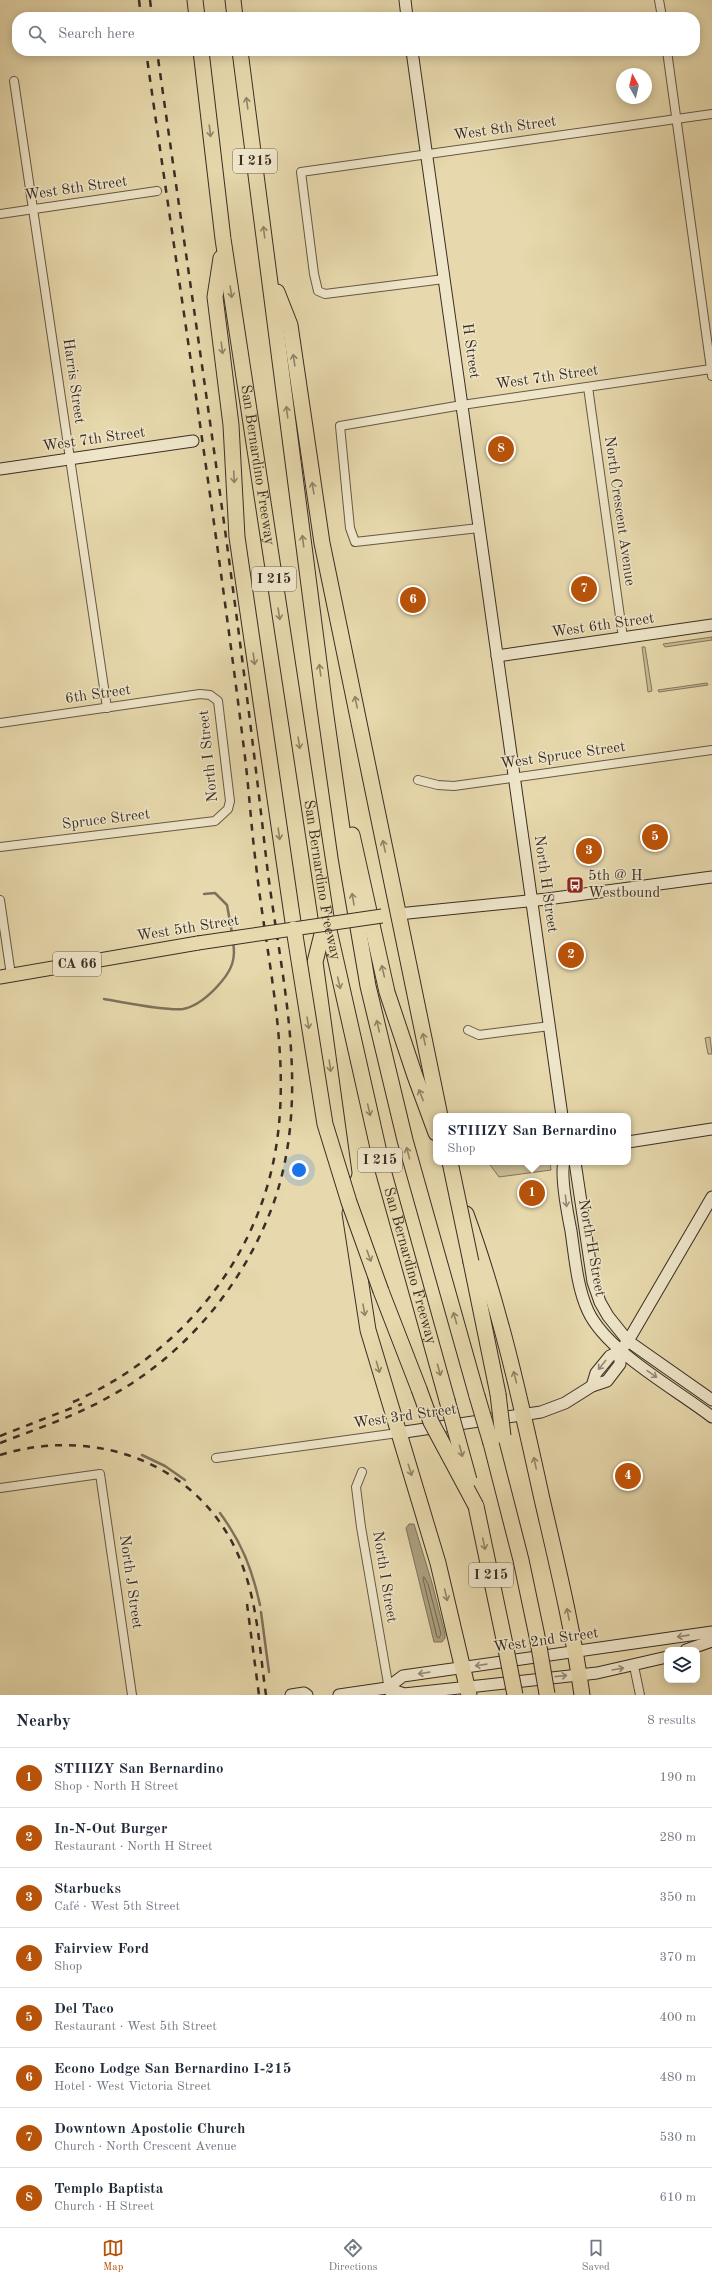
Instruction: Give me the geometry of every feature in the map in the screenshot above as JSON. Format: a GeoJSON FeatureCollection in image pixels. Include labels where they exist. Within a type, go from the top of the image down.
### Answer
{"type":"FeatureCollection","features":[{"type":"Feature","properties":{"kind":"highway"},"geometry":{"type":"LineString","coordinates":[[194,0],[196,12]]}},
{"type":"Feature","properties":{"kind":"highway"},"geometry":{"type":"LineString","coordinates":[[233,0],[235,12]]}},
{"type":"Feature","properties":{"kind":"highway","name":"San Bernardino Freeway"},"geometry":{"type":"LineString","coordinates":[[202,56],[223,240],[326,917],[383,1170],[476,1506],[515,1695]]}},
{"type":"Feature","properties":{"kind":"highway","name":"San Bernardino Freeway"},"geometry":{"type":"LineString","coordinates":[[241,56],[325,709],[346,857],[368,986],[407,1147],[477,1396],[497,1440],[496,1463],[521,1560],[538,1641],[547,1695]]}},
{"type":"Feature","properties":{"kind":"highway"},"geometry":{"type":"LineString","coordinates":[[223,240],[216,297],[231,425],[237,537],[273,796],[325,1124],[349,1202],[431,1422],[476,1506]]}},
{"type":"Feature","properties":{"kind":"highway"},"geometry":{"type":"LineString","coordinates":[[269,271],[290,325],[322,543],[391,915],[439,1113]]}},
{"type":"Feature","properties":{"kind":"highway"},"geometry":{"type":"LineString","coordinates":[[325,709],[388,992],[414,1076],[433,1125]]}},
{"type":"Feature","properties":{"kind":"highway"},"geometry":{"type":"LineString","coordinates":[[326,917],[315,962],[356,1263],[368,1330],[438,1563],[468,1691]]}},
{"type":"Feature","properties":{"kind":"highway"},"geometry":{"type":"LineString","coordinates":[[448,1165],[496,1302],[524,1415],[563,1586],[582,1695]]}},
{"type":"Feature","properties":{"kind":"highway"},"geometry":{"type":"LineString","coordinates":[[451,1165],[497,1386],[497,1440]]}},
{"type":"Feature","properties":{"kind":"main road"},"geometry":{"type":"LineString","coordinates":[[405,0],[406,12]]}},
{"type":"Feature","properties":{"kind":"main road","name":"H Street"},"geometry":{"type":"LineString","coordinates":[[413,56],[498,656]]}},
{"type":"Feature","properties":{"kind":"main road","name":"West 7th Street"},"geometry":{"type":"LineString","coordinates":[[0,469],[193,442]]}},
{"type":"Feature","properties":{"kind":"main road","name":"West 6th Street"},"geometry":{"type":"LineString","coordinates":[[498,656],[712,625]]}},
{"type":"Feature","properties":{"kind":"main road","name":"North H Street"},"geometry":{"type":"LineString","coordinates":[[498,656],[562,1113]]}},
{"type":"Feature","properties":{"kind":"main road","name":"West 5th Street"},"geometry":{"type":"LineString","coordinates":[[5,976],[198,943],[391,915],[532,901],[712,877]]}},
{"type":"Feature","properties":{"kind":"main road"},"geometry":{"type":"LineString","coordinates":[[631,1142],[709,1131]]}},
{"type":"Feature","properties":{"kind":"main road","name":"North H Street"},"geometry":{"type":"LineString","coordinates":[[564,1165],[568,1213],[580,1289],[588,1312],[598,1327],[620,1351],[712,1417]]}},
{"type":"Feature","properties":{"kind":"main road","name":"North H Street"},"geometry":{"type":"LineString","coordinates":[[575,1165],[593,1282],[600,1302],[608,1316],[628,1340],[712,1400]]}},
{"type":"Feature","properties":{"kind":"main road","name":"West 3rd Street"},"geometry":{"type":"LineString","coordinates":[[398,1433],[541,1412],[565,1403],[592,1386],[596,1373],[610,1356],[620,1351],[628,1340],[712,1197]]}},
{"type":"Feature","properties":{"kind":"main road","name":"West 2nd Street"},"geometry":{"type":"LineString","coordinates":[[387,1693],[403,1676],[712,1632]]}},
{"type":"Feature","properties":{"kind":"main road"},"geometry":{"type":"LineString","coordinates":[[695,1647],[712,1641]]}},
{"type":"Feature","properties":{"kind":"main road"},"geometry":{"type":"LineString","coordinates":[[700,1651],[712,1649]]}},
{"type":"Feature","properties":{"kind":"main road","name":"West 2nd Street"},"geometry":{"type":"LineString","coordinates":[[339,1695],[468,1691],[634,1666],[664,1658]]}},
{"type":"Feature","properties":{"kind":"main road"},"geometry":{"type":"LineString","coordinates":[[291,1695],[304,1693],[307,1695]]}},
{"type":"Feature","properties":{"kind":"street"},"geometry":{"type":"LineString","coordinates":[[659,0],[661,12]]}},
{"type":"Feature","properties":{"kind":"street"},"geometry":{"type":"LineString","coordinates":[[668,56],[711,373]]}},
{"type":"Feature","properties":{"kind":"street","name":"Harris Street"},"geometry":{"type":"LineString","coordinates":[[14,81],[108,708]]}},
{"type":"Feature","properties":{"kind":"street","name":"West 8th Street"},"geometry":{"type":"LineString","coordinates":[[444,279],[325,294],[318,291],[314,274],[301,172],[712,114]]}},
{"type":"Feature","properties":{"kind":"street","name":"West 8th Street"},"geometry":{"type":"LineString","coordinates":[[0,214],[157,191]]}},
{"type":"Feature","properties":{"kind":"street","name":"West 7th Street"},"geometry":{"type":"LineString","coordinates":[[479,528],[355,542],[350,528],[340,426],[462,405],[588,387],[711,373]]}},
{"type":"Feature","properties":{"kind":"street","name":"North Crescent Avenue"},"geometry":{"type":"LineString","coordinates":[[588,387],[623,638]]}},
{"type":"Feature","properties":{"kind":"street","name":"6th Street"},"geometry":{"type":"LineString","coordinates":[[0,723],[200,694]]}},
{"type":"Feature","properties":{"kind":"street","name":"North I Street"},"geometry":{"type":"LineString","coordinates":[[200,694],[210,695],[218,701],[230,801],[228,810],[215,821]]}},
{"type":"Feature","properties":{"kind":"street","name":"West Spruce Street"},"geometry":{"type":"LineString","coordinates":[[418,780],[438,785],[454,786],[712,750]]}},
{"type":"Feature","properties":{"kind":"street","name":"Spruce Street"},"geometry":{"type":"LineString","coordinates":[[0,847],[215,821]]}},
{"type":"Feature","properties":{"kind":"street"},"geometry":{"type":"LineString","coordinates":[[0,900],[5,976]]}},
{"type":"Feature","properties":{"kind":"street"},"geometry":{"type":"LineString","coordinates":[[468,1030],[479,1035],[550,1026]]}},
{"type":"Feature","properties":{"kind":"street","name":"West 3rd Street"},"geometry":{"type":"LineString","coordinates":[[216,1458],[398,1433]]}},
{"type":"Feature","properties":{"kind":"street","name":"North I Street"},"geometry":{"type":"LineString","coordinates":[[362,1472],[356,1487],[387,1693]]}},
{"type":"Feature","properties":{"kind":"street","name":"North J Street"},"geometry":{"type":"LineString","coordinates":[[0,1488],[100,1474],[132,1695]]}},
{"type":"Feature","properties":{"kind":"street"},"geometry":{"type":"LineString","coordinates":[[634,1666],[640,1695]]}},
{"type":"Feature","properties":{"kind":"shaded area"},"geometry":{"type":"Polygon","coordinates":[[[712,637],[712,640],[665,647],[663,644],[712,637]]]}},
{"type":"Feature","properties":{"kind":"shaded area"},"geometry":{"type":"Polygon","coordinates":[[[642,647],[645,647],[652,691],[648,692],[642,647]]]}},
{"type":"Feature","properties":{"kind":"shaded area"},"geometry":{"type":"Polygon","coordinates":[[[707,683],[708,685],[659,692],[658,690],[707,683]]]}},
{"type":"Feature","properties":{"kind":"shaded area"},"geometry":{"type":"Polygon","coordinates":[[[710,1037],[712,1054],[708,1054],[705,1038],[710,1037]]]}},
{"type":"Feature","properties":{"kind":"shaded area"},"geometry":{"type":"Polygon","coordinates":[[[490,1165],[550,1165],[551,1170],[499,1177],[490,1165]]]}},
{"type":"Feature","properties":{"kind":"water"},"geometry":{"type":"Polygon","coordinates":[[[409,1524],[414,1524],[432,1583],[445,1634],[445,1638],[442,1642],[434,1642],[406,1528],[409,1524]]]}},
{"type":"Feature","properties":{"kind":"waterway"},"geometry":{"type":"LineString","coordinates":[[204,894],[215,893],[227,905],[232,933]]}},
{"type":"Feature","properties":{"kind":"waterway"},"geometry":{"type":"LineString","coordinates":[[104,999],[166,1009],[183,1009],[194,1005],[209,994],[222,981],[228,972],[234,953],[233,942]]}},
{"type":"Feature","properties":{"kind":"waterway"},"geometry":{"type":"LineString","coordinates":[[142,1455],[165,1466],[185,1480]]}},
{"type":"Feature","properties":{"kind":"waterway"},"geometry":{"type":"LineString","coordinates":[[220,1513],[228,1524],[250,1568],[260,1605]]}},
{"type":"Feature","properties":{"kind":"waterway"},"geometry":{"type":"LineString","coordinates":[[261,1612],[269,1672]]}},
{"type":"Feature","properties":{"kind":"railway"},"geometry":{"type":"LineString","coordinates":[[139,0],[140,12]]}},
{"type":"Feature","properties":{"kind":"railway"},"geometry":{"type":"LineString","coordinates":[[150,0],[151,12]]}},
{"type":"Feature","properties":{"kind":"railway"},"geometry":{"type":"LineString","coordinates":[[73,1402],[109,1384],[142,1362],[173,1337],[200,1308],[224,1277],[245,1243],[261,1206],[272,1168],[278,1130],[281,1093],[277,1016],[256,865],[246,764],[233,662],[147,56]]}},
{"type":"Feature","properties":{"kind":"railway"},"geometry":{"type":"LineString","coordinates":[[0,1443],[81,1411],[107,1398],[135,1381],[162,1361],[186,1339],[208,1315],[229,1289],[246,1262],[261,1233],[274,1202],[285,1159],[291,1116],[292,1073],[290,1030],[285,986],[266,857],[242,655],[158,56]]}},
{"type":"Feature","properties":{"kind":"railway"},"geometry":{"type":"LineString","coordinates":[[0,1436],[82,1404]]}},
{"type":"Feature","properties":{"kind":"railway"},"geometry":{"type":"LineString","coordinates":[[0,1455],[38,1447],[75,1445],[112,1451],[146,1462],[178,1480],[205,1504],[228,1534],[249,1585],[256,1616],[266,1695]]}},
{"type":"Feature","properties":{"kind":"railway"},"geometry":{"type":"LineString","coordinates":[[247,1604],[259,1695]]}},
{"type":"Feature","properties":{"kind":"place","name":"Templo Baptista"},"geometry":{"type":"Point","coordinates":[501,449]}},
{"type":"Feature","properties":{"kind":"place","name":"Downtown Apostolic Church"},"geometry":{"type":"Point","coordinates":[584,589]}},
{"type":"Feature","properties":{"kind":"place","name":"Econo Lodge San Bernardino I-215"},"geometry":{"type":"Point","coordinates":[413,600]}},
{"type":"Feature","properties":{"kind":"place","name":"Del Taco"},"geometry":{"type":"Point","coordinates":[655,837]}},
{"type":"Feature","properties":{"kind":"place","name":"Starbucks"},"geometry":{"type":"Point","coordinates":[589,851]}},
{"type":"Feature","properties":{"kind":"place","name":"5th @ H Westbound"},"geometry":{"type":"Point","coordinates":[575,885]}},
{"type":"Feature","properties":{"kind":"place","name":"In-N-Out Burger"},"geometry":{"type":"Point","coordinates":[571,955]}},
{"type":"Feature","properties":{"kind":"place","name":"STIIIZY San Bernardino"},"geometry":{"type":"Point","coordinates":[532,1193]}},
{"type":"Feature","properties":{"kind":"place","name":"Fairview Ford"},"geometry":{"type":"Point","coordinates":[628,1476]}}]}
